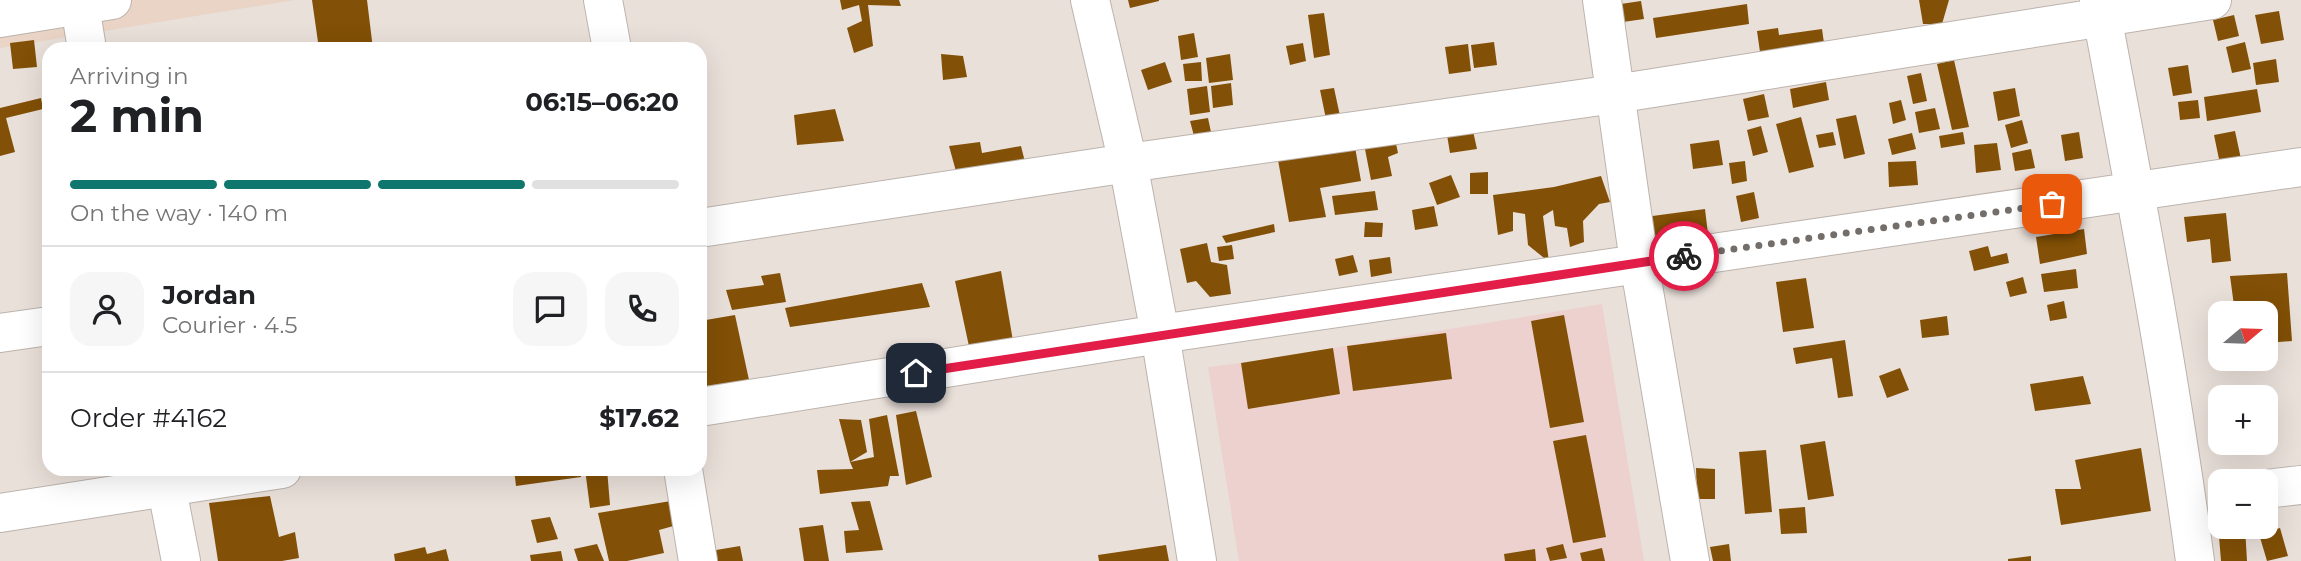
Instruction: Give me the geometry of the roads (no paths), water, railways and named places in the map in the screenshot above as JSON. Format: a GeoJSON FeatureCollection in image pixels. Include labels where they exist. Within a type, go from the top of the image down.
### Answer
{"type":"FeatureCollection","features":[{"type":"Feature","properties":{"kind":"street"},"geometry":{"type":"LineString","coordinates":[[603,0],[611,42]]}},
{"type":"Feature","properties":{"kind":"street"},"geometry":{"type":"LineString","coordinates":[[1090,0],[1128,163],[1160,334],[1197,561]]}},
{"type":"Feature","properties":{"kind":"street"},"geometry":{"type":"LineString","coordinates":[[1602,0],[1639,262],[1690,561]]}},
{"type":"Feature","properties":{"kind":"street"},"geometry":{"type":"LineString","coordinates":[[707,227],[1128,163],[1615,94],[2100,8],[2212,0]]}},
{"type":"Feature","properties":{"kind":"street"},"geometry":{"type":"LineString","coordinates":[[0,18],[96,3],[88,42]]}},
{"type":"Feature","properties":{"kind":"street"},"geometry":{"type":"LineString","coordinates":[[2100,8],[2134,192],[2204,498],[2195,561]]}},
{"type":"Feature","properties":{"kind":"street"},"geometry":{"type":"LineString","coordinates":[[707,406],[1639,262],[2301,167]]}},
{"type":"Feature","properties":{"kind":"street"},"geometry":{"type":"LineString","coordinates":[[0,333],[42,327]]}},
{"type":"Feature","properties":{"kind":"street"},"geometry":{"type":"LineString","coordinates":[[0,513],[164,478],[190,476]]}},
{"type":"Feature","properties":{"kind":"street"},"geometry":{"type":"LineString","coordinates":[[684,476],[698,561]]}},
{"type":"Feature","properties":{"kind":"street"},"geometry":{"type":"LineString","coordinates":[[164,478],[181,561]]}},
{"type":"Feature","properties":{"kind":"street"},"geometry":{"type":"LineString","coordinates":[[2278,488],[2301,485]]}}]}
